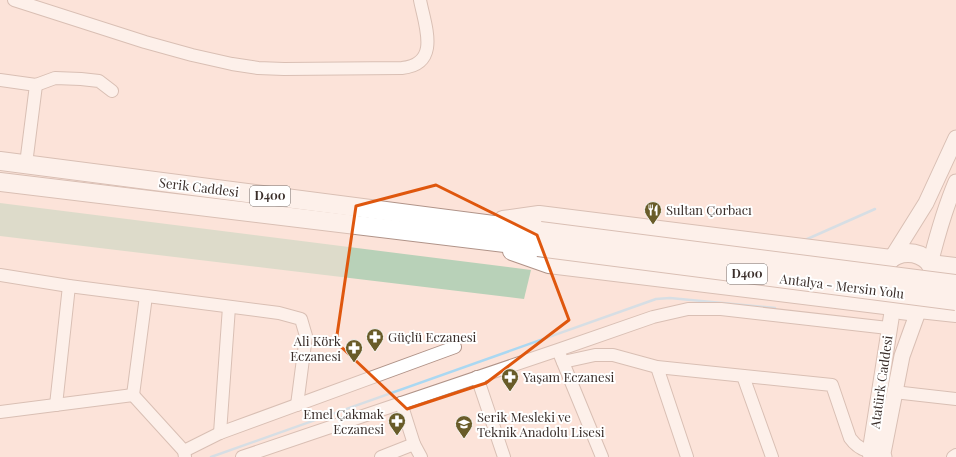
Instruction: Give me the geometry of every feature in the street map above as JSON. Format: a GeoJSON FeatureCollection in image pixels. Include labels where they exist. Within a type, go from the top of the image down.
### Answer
{"type":"FeatureCollection","features":[{"type":"Feature","properties":{"kind":"highway","name":"Serik Caddesi"},"geometry":{"type":"LineString","coordinates":[[0,161],[482,232]]}},
{"type":"Feature","properties":{"kind":"highway","name":"Serik Caddesi"},"geometry":{"type":"LineString","coordinates":[[0,182],[539,239]]}},
{"type":"Feature","properties":{"kind":"highway"},"geometry":{"type":"LineString","coordinates":[[482,232],[539,215],[891,259]]}},
{"type":"Feature","properties":{"kind":"highway"},"geometry":{"type":"LineString","coordinates":[[482,232],[549,264],[893,306]]}},
{"type":"Feature","properties":{"kind":"highway","name":"Antalya - Mersin Yolu"},"geometry":{"type":"LineString","coordinates":[[539,239],[956,284]]}},
{"type":"Feature","properties":{"kind":"highway","name":"Antalya - Mersin Yolu"},"geometry":{"type":"LineString","coordinates":[[539,239],[956,301]]}},
{"type":"Feature","properties":{"kind":"highway"},"geometry":{"type":"LineString","coordinates":[[907,253],[916,254],[930,264],[934,271],[936,289],[926,304],[910,311],[901,310],[893,306],[883,296],[879,283],[882,270],[891,259],[898,255],[907,253]]}},
{"type":"Feature","properties":{"kind":"highway"},"geometry":{"type":"LineString","coordinates":[[930,264],[956,267]]}},
{"type":"Feature","properties":{"kind":"highway"},"geometry":{"type":"LineString","coordinates":[[919,308],[956,313]]}},
{"type":"Feature","properties":{"kind":"main road"},"geometry":{"type":"LineString","coordinates":[[891,259],[926,203],[956,138]]}},
{"type":"Feature","properties":{"kind":"main road"},"geometry":{"type":"LineString","coordinates":[[930,264],[954,190]]}},
{"type":"Feature","properties":{"kind":"main road","name":"Atatürk Caddesi"},"geometry":{"type":"LineString","coordinates":[[877,455],[888,328],[893,306]]}},
{"type":"Feature","properties":{"kind":"main road"},"geometry":{"type":"LineString","coordinates":[[877,455],[902,356],[919,308]]}},
{"type":"Feature","properties":{"kind":"street"},"geometry":{"type":"LineString","coordinates":[[14,0],[192,56],[258,68],[284,69],[402,68],[418,64],[424,59],[427,53],[428,44],[420,0]]}},
{"type":"Feature","properties":{"kind":"street"},"geometry":{"type":"LineString","coordinates":[[0,80],[36,85],[55,78],[81,79],[98,81],[112,91]]}},
{"type":"Feature","properties":{"kind":"street"},"geometry":{"type":"LineString","coordinates":[[26,164],[36,85]]}},
{"type":"Feature","properties":{"kind":"street"},"geometry":{"type":"LineString","coordinates":[[0,274],[68,286],[279,313],[301,319],[306,336],[297,405]]}},
{"type":"Feature","properties":{"kind":"street"},"geometry":{"type":"LineString","coordinates":[[56,405],[68,286]]}},
{"type":"Feature","properties":{"kind":"street"},"geometry":{"type":"LineString","coordinates":[[146,296],[133,395],[184,454],[220,433],[455,347]]}},
{"type":"Feature","properties":{"kind":"street"},"geometry":{"type":"LineString","coordinates":[[220,433],[229,307]]}},
{"type":"Feature","properties":{"kind":"street"},"geometry":{"type":"LineString","coordinates":[[242,457],[477,378],[560,356],[653,317],[671,312],[705,308],[888,328]]}},
{"type":"Feature","properties":{"kind":"street"},"geometry":{"type":"LineString","coordinates":[[560,356],[613,355],[657,367],[832,385],[850,438],[859,447],[877,455]]}},
{"type":"Feature","properties":{"kind":"street"},"geometry":{"type":"LineString","coordinates":[[560,356],[602,457]]}},
{"type":"Feature","properties":{"kind":"street"},"geometry":{"type":"LineString","coordinates":[[657,367],[687,457]]}},
{"type":"Feature","properties":{"kind":"street"},"geometry":{"type":"LineString","coordinates":[[743,376],[772,457]]}},
{"type":"Feature","properties":{"kind":"street"},"geometry":{"type":"LineString","coordinates":[[477,378],[504,457]]}},
{"type":"Feature","properties":{"kind":"street"},"geometry":{"type":"LineString","coordinates":[[894,392],[956,399]]}},
{"type":"Feature","properties":{"kind":"street"},"geometry":{"type":"LineString","coordinates":[[0,412],[133,395]]}},
{"type":"Feature","properties":{"kind":"street"},"geometry":{"type":"LineString","coordinates":[[401,403],[414,444],[421,457]]}},
{"type":"Feature","properties":{"kind":"street"},"geometry":{"type":"LineString","coordinates":[[381,457],[414,444]]}},
{"type":"Feature","properties":{"kind":"highlighted area"},"geometry":{"type":"Polygon","coordinates":[[[436,185],[537,235],[569,320],[486,383],[407,409],[336,342],[356,206],[436,185]]]}},
{"type":"Feature","properties":{"kind":"green space"},"geometry":{"type":"Polygon","coordinates":[[[0,203],[531,270],[524,299],[0,236],[0,203]]]}},
{"type":"Feature","properties":{"kind":"waterway"},"geometry":{"type":"LineString","coordinates":[[805,240],[875,209]]}},
{"type":"Feature","properties":{"kind":"waterway"},"geometry":{"type":"LineString","coordinates":[[211,457],[656,299],[670,298],[775,308]]}},
{"type":"Feature","properties":{"kind":"place","name":"Sultan Çorbacı"},"geometry":{"type":"Point","coordinates":[653,225]}},
{"type":"Feature","properties":{"kind":"place","name":"Güçlü Eczanesi"},"geometry":{"type":"Point","coordinates":[375,352]}},
{"type":"Feature","properties":{"kind":"place","name":"Ali Körk Eczanesi"},"geometry":{"type":"Point","coordinates":[354,363]}},
{"type":"Feature","properties":{"kind":"place","name":"Yaşam Eczanesi"},"geometry":{"type":"Point","coordinates":[510,392]}},
{"type":"Feature","properties":{"kind":"place","name":"Emel Çakmak Eczanesi"},"geometry":{"type":"Point","coordinates":[397,436]}},
{"type":"Feature","properties":{"kind":"place","name":"Serik Mesleki ve Teknik Anadolu Lisesi"},"geometry":{"type":"Point","coordinates":[464,439]}}]}
